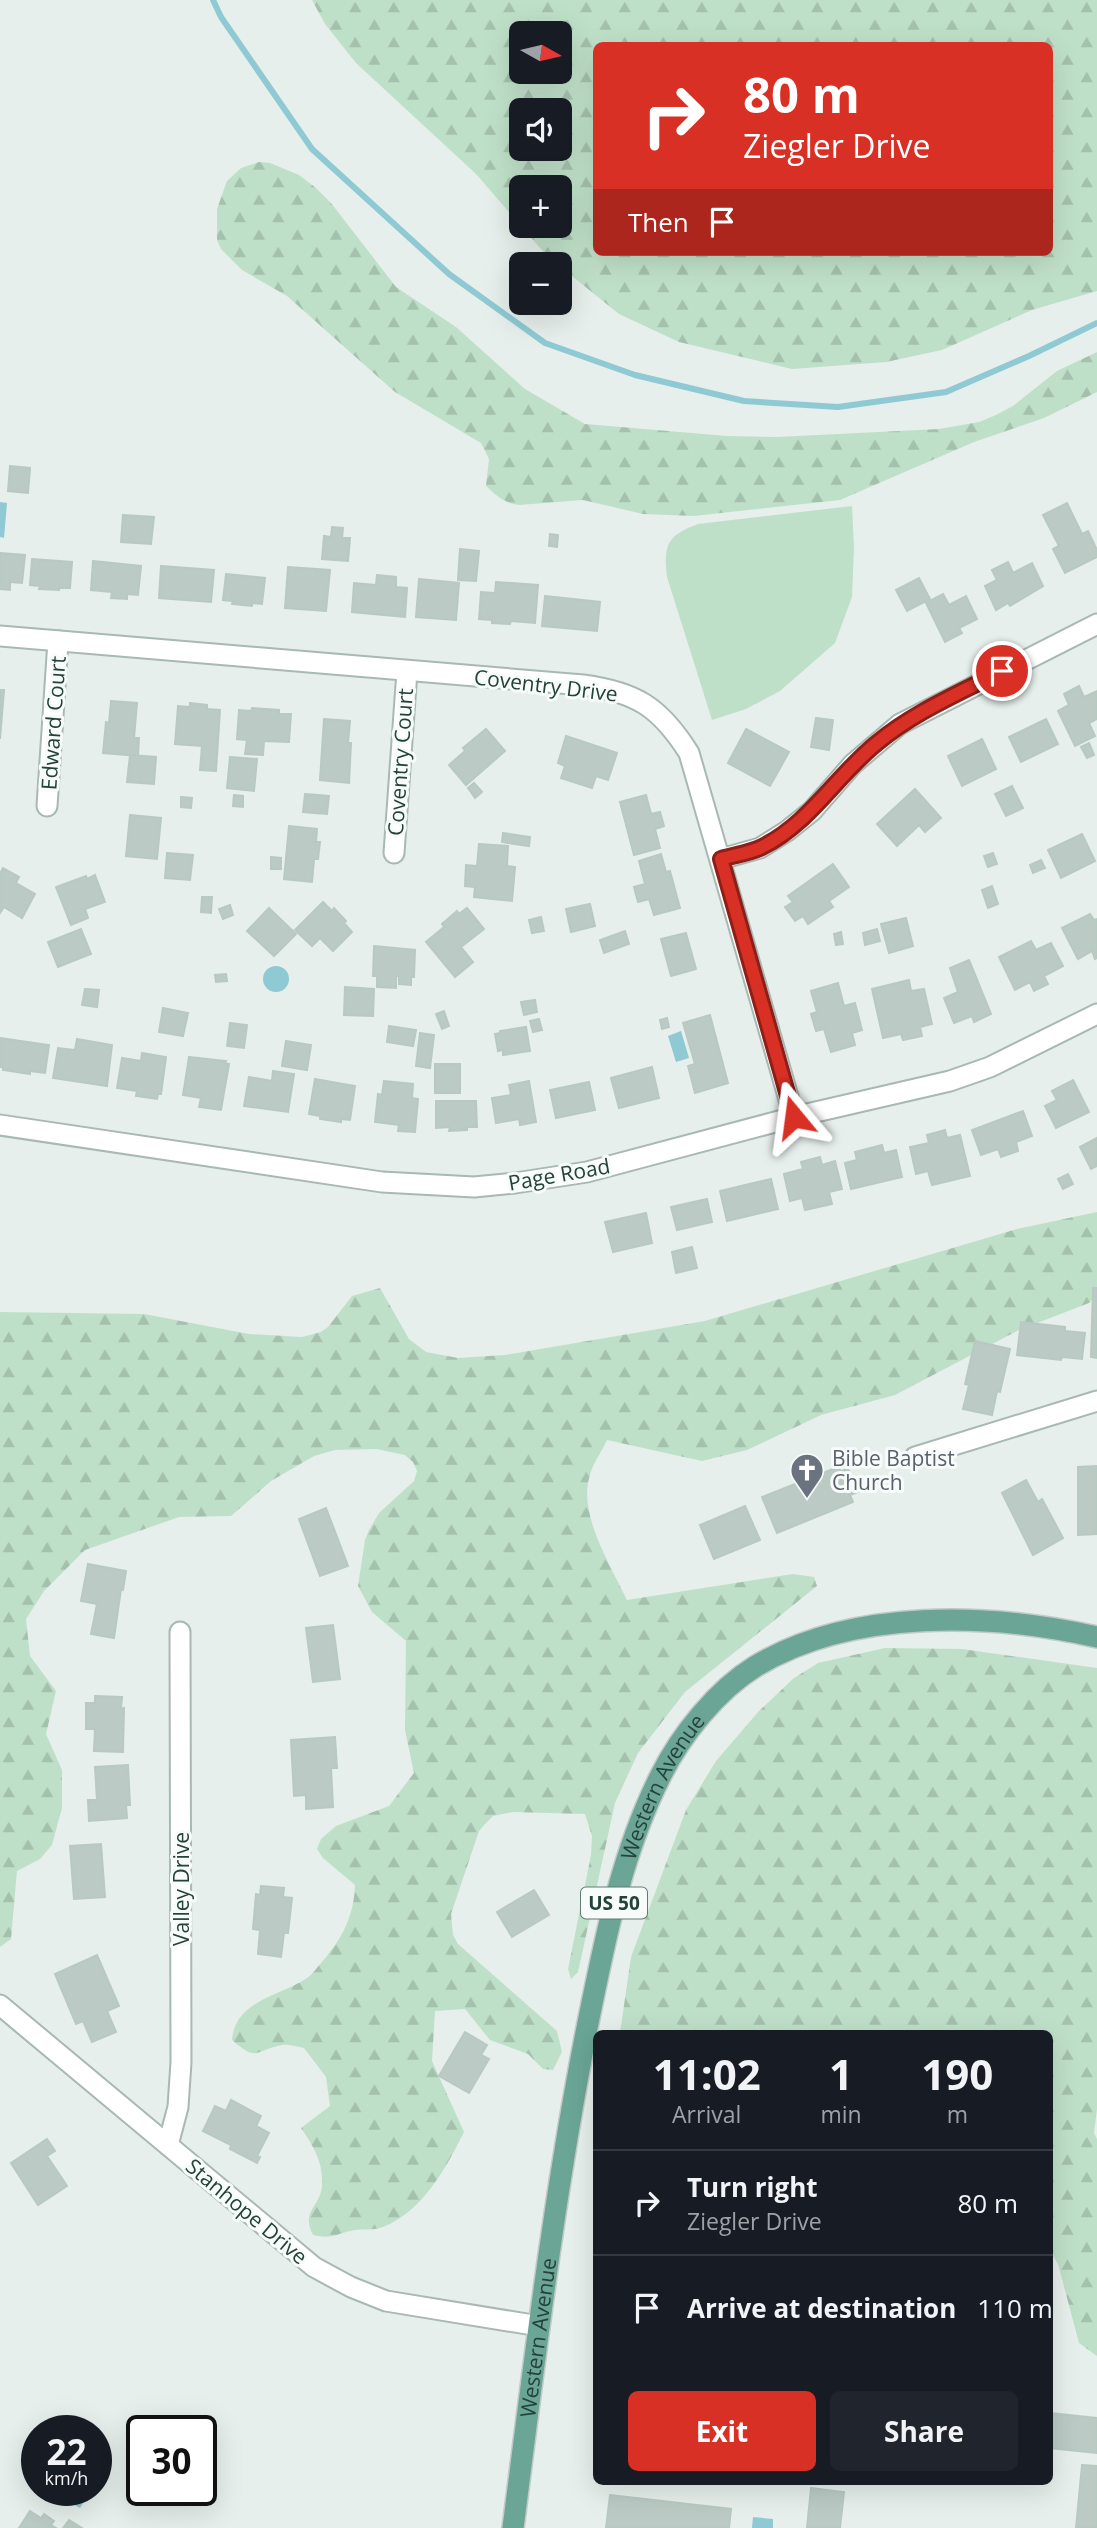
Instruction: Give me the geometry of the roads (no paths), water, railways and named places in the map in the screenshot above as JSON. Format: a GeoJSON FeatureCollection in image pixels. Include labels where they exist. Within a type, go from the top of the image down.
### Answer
{"type":"FeatureCollection","features":[{"type":"Feature","properties":{"kind":"main road","name":"Western Avenue"},"geometry":{"type":"LineString","coordinates":[[513,2528],[567,2135],[604,1946],[621,1875],[645,1809],[684,1734],[724,1692],[755,1667],[805,1643],[857,1629],[939,1619],[1066,1630],[1097,1637]]}},
{"type":"Feature","properties":{"kind":"street"},"geometry":{"type":"LineString","coordinates":[[721,859],[760,848],[787,831],[812,810],[853,764],[900,724],[1097,624]]}},
{"type":"Feature","properties":{"kind":"street","name":"Coventry Drive"},"geometry":{"type":"LineString","coordinates":[[0,636],[583,685],[610,688],[634,696],[655,710],[675,731],[689,753],[794,1117]]}},
{"type":"Feature","properties":{"kind":"street","name":"Edward Court"},"geometry":{"type":"LineString","coordinates":[[47,806],[58,641]]}},
{"type":"Feature","properties":{"kind":"street","name":"Coventry Court"},"geometry":{"type":"LineString","coordinates":[[394,853],[407,671]]}},
{"type":"Feature","properties":{"kind":"street","name":"Page Road"},"geometry":{"type":"LineString","coordinates":[[0,1125],[382,1182],[474,1187],[587,1172],[794,1117],[950,1081],[990,1067],[1097,1014]]}},
{"type":"Feature","properties":{"kind":"street"},"geometry":{"type":"LineString","coordinates":[[915,1457],[1097,1401]]}},
{"type":"Feature","properties":{"kind":"street","name":"Valley Drive"},"geometry":{"type":"LineString","coordinates":[[168,2145],[178,2107],[181,2062],[180,1632]]}},
{"type":"Feature","properties":{"kind":"street","name":"Stanhope Drive"},"geometry":{"type":"LineString","coordinates":[[0,2005],[314,2267],[351,2287],[386,2301],[539,2326]]}},
{"type":"Feature","properties":{"kind":"water"},"geometry":{"type":"Polygon","coordinates":[[[0,502],[7,503],[4,538],[0,537],[0,502]]]}},
{"type":"Feature","properties":{"kind":"water"},"geometry":{"type":"Polygon","coordinates":[[[276,966],[285,970],[289,979],[285,988],[276,992],[267,988],[263,979],[267,970],[276,966]]]}},
{"type":"Feature","properties":{"kind":"water"},"geometry":{"type":"Polygon","coordinates":[[[681,1031],[689,1058],[676,1062],[668,1036],[681,1031]]]}},
{"type":"Feature","properties":{"kind":"water"},"geometry":{"type":"Polygon","coordinates":[[[753,2517],[773,2519],[773,2528],[752,2528],[753,2517]]]}},
{"type":"Feature","properties":{"kind":"waterway"},"geometry":{"type":"LineString","coordinates":[[213,0],[221,17],[312,149],[449,274],[545,343],[635,375],[744,401],[838,407],[946,392],[1097,323]]}},
{"type":"Feature","properties":{"kind":"place","name":"Bible Baptist Church"},"geometry":{"type":"Point","coordinates":[807,1500]}}]}
